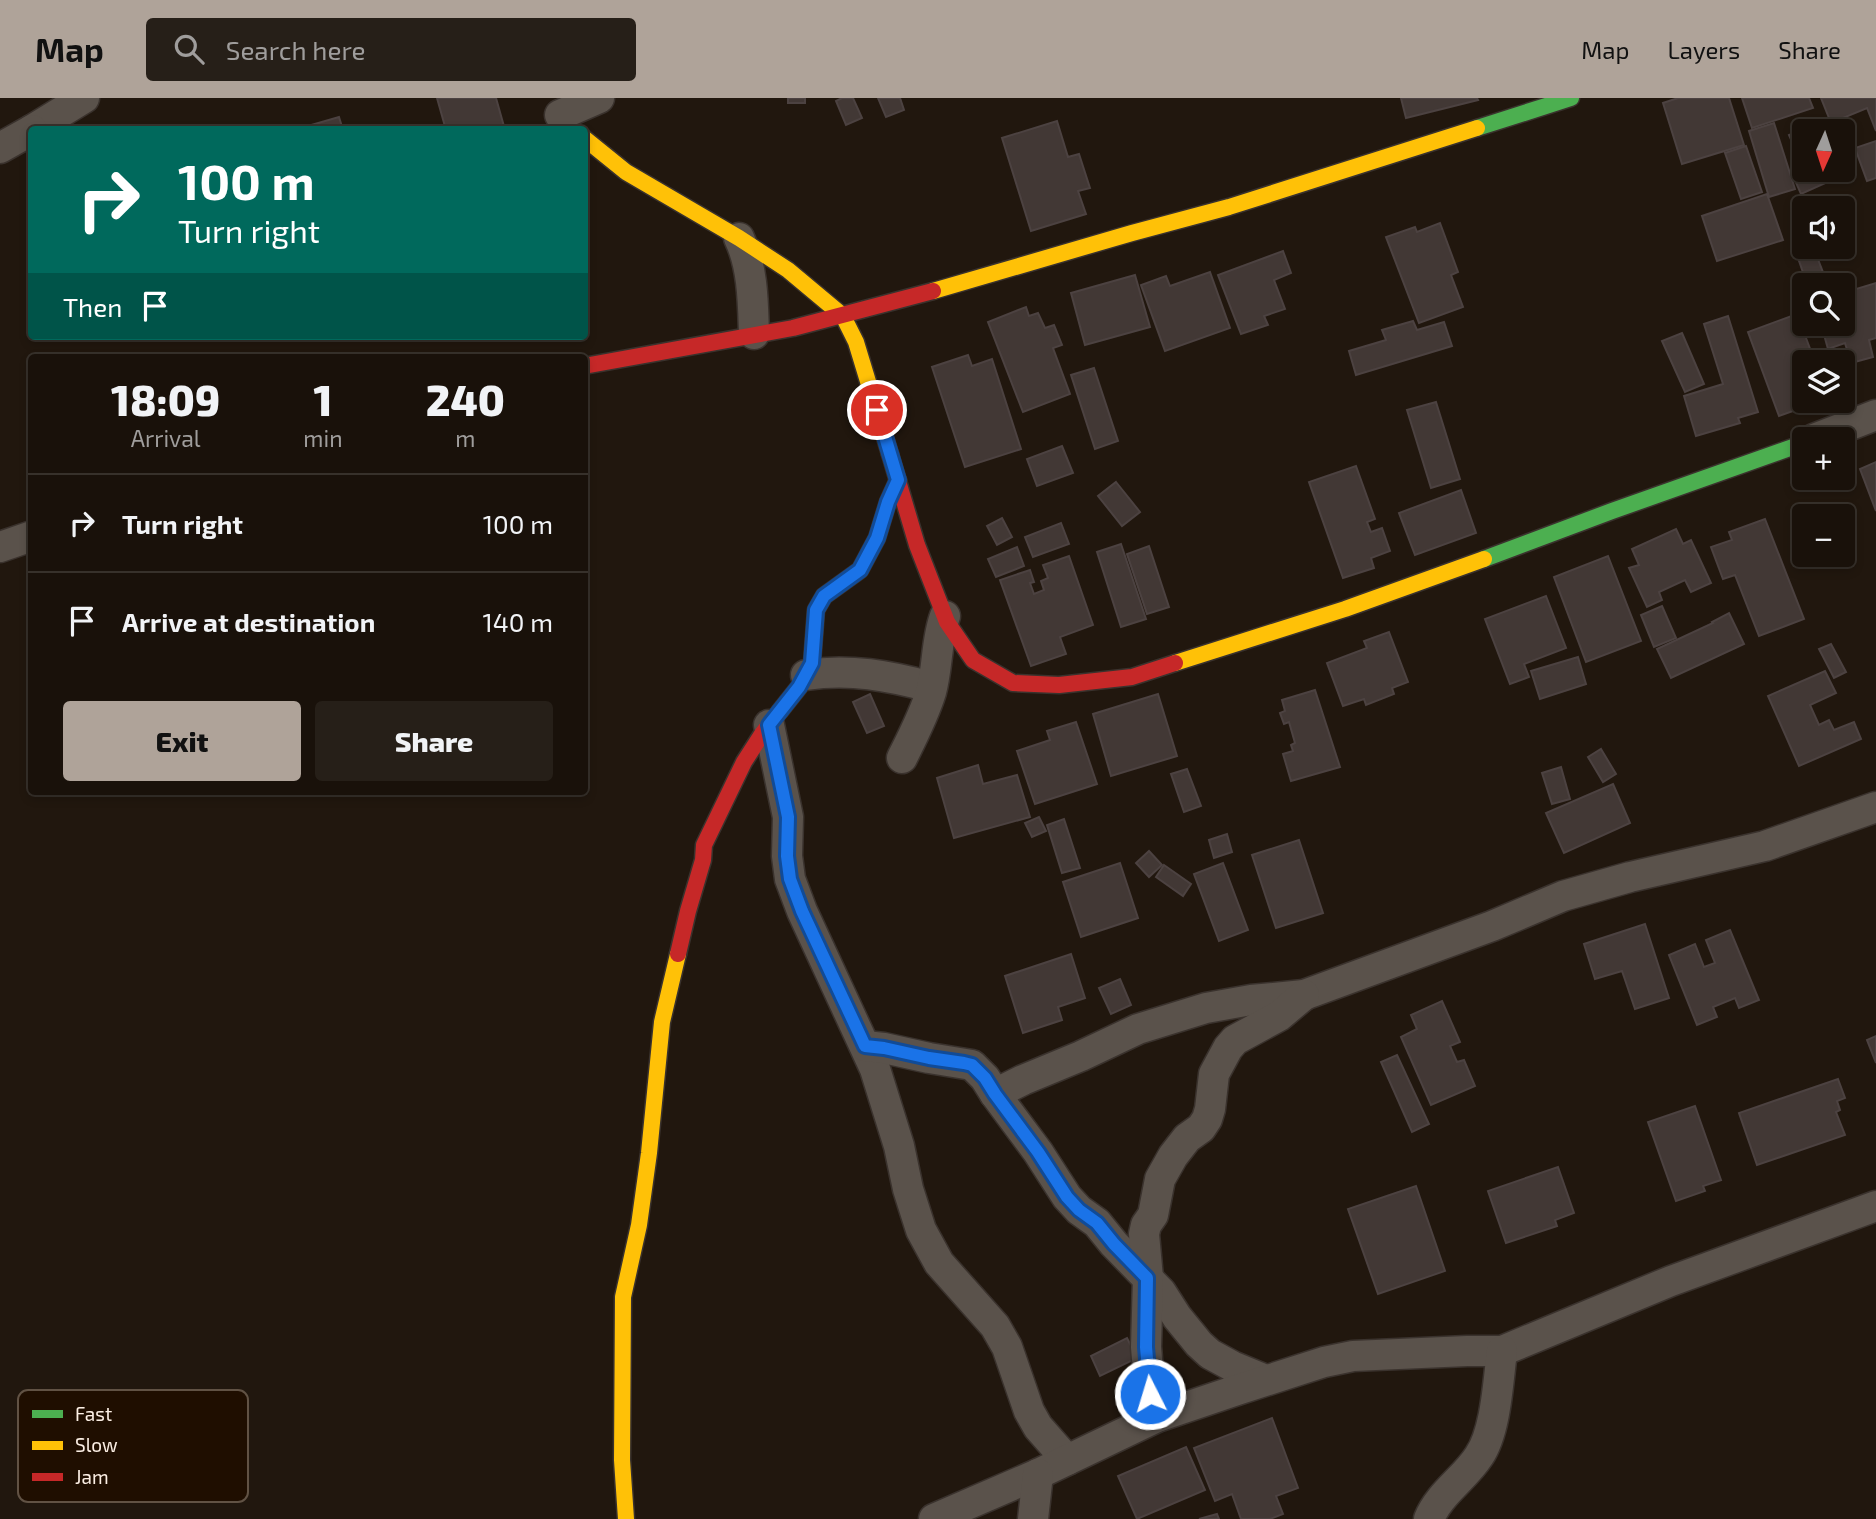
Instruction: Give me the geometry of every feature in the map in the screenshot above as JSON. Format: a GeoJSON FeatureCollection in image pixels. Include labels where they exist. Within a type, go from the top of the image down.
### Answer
{"type":"FeatureCollection","features":[{"type":"Feature","properties":{"kind":"street"},"geometry":{"type":"LineString","coordinates":[[38,126],[84,98]]}},
{"type":"Feature","properties":{"kind":"street"},"geometry":{"type":"LineString","coordinates":[[561,114],[599,98]]}},
{"type":"Feature","properties":{"kind":"street"},"geometry":{"type":"LineString","coordinates":[[588,365],[793,328],[843,316],[1229,207],[1571,98]]}},
{"type":"Feature","properties":{"kind":"street"},"geometry":{"type":"LineString","coordinates":[[0,148],[28,132]]}},
{"type":"Feature","properties":{"kind":"street"},"geometry":{"type":"LineString","coordinates":[[588,141],[626,172],[788,270],[843,316],[860,355],[917,545],[945,616],[973,660],[1013,683],[1059,685],[1132,677],[1345,609],[1527,544],[1612,510],[1792,447]]}},
{"type":"Feature","properties":{"kind":"street"},"geometry":{"type":"LineString","coordinates":[[739,238],[749,271],[754,334]]}},
{"type":"Feature","properties":{"kind":"street"},"geometry":{"type":"LineString","coordinates":[[1845,427],[1876,415]]}},
{"type":"Feature","properties":{"kind":"street"},"geometry":{"type":"LineString","coordinates":[[626,1519],[622,1446],[623,1297],[639,1225],[662,1023],[688,911],[703,860],[704,845],[744,762],[806,676],[812,663],[816,610],[824,596],[860,570],[877,538],[898,480]]}},
{"type":"Feature","properties":{"kind":"street"},"geometry":{"type":"LineString","coordinates":[[0,547],[28,537]]}},
{"type":"Feature","properties":{"kind":"street"},"geometry":{"type":"LineString","coordinates":[[902,758],[920,722],[932,687],[939,633],[945,616]]}},
{"type":"Feature","properties":{"kind":"street"},"geometry":{"type":"LineString","coordinates":[[806,676],[840,672],[860,673],[932,687]]}},
{"type":"Feature","properties":{"kind":"street"},"geometry":{"type":"LineString","coordinates":[[769,725],[788,817],[787,856],[790,879],[802,911],[875,1069],[921,1230],[939,1263],[995,1326],[1007,1348],[1029,1411],[1038,1427],[1067,1460]]}},
{"type":"Feature","properties":{"kind":"street"},"geometry":{"type":"LineString","coordinates":[[995,1094],[1139,1029],[1206,1008],[1304,995],[1492,926],[1563,896],[1630,877],[1765,846],[1876,807]]}},
{"type":"Feature","properties":{"kind":"street"},"geometry":{"type":"LineString","coordinates":[[1157,1417],[1150,1394],[1146,1347],[1147,1278],[1144,1234],[1153,1215],[1160,1179],[1173,1156],[1207,1119],[1214,1074],[1235,1040],[1279,1016],[1304,995]]}},
{"type":"Feature","properties":{"kind":"street"},"geometry":{"type":"LineString","coordinates":[[865,1046],[972,1065],[985,1078],[1067,1197],[1097,1223],[1161,1292],[1191,1336],[1210,1354],[1266,1380]]}},
{"type":"Feature","properties":{"kind":"street"},"geometry":{"type":"LineString","coordinates":[[934,1519],[1038,1474],[1157,1417],[1266,1380],[1353,1356],[1468,1350],[1502,1351],[1671,1281],[1876,1206]]}},
{"type":"Feature","properties":{"kind":"street"},"geometry":{"type":"LineString","coordinates":[[1429,1519],[1435,1507],[1466,1475],[1489,1439],[1502,1351]]}},
{"type":"Feature","properties":{"kind":"street"},"geometry":{"type":"LineString","coordinates":[[1033,1519],[1038,1474]]}},
{"type":"Feature","properties":{"kind":"building"},"geometry":{"type":"Polygon","coordinates":[[[437,98],[496,98],[504,126],[445,126],[437,98]]]}},
{"type":"Feature","properties":{"kind":"building"},"geometry":{"type":"Polygon","coordinates":[[[788,98],[805,98],[805,103],[788,103],[788,98]]]}},
{"type":"Feature","properties":{"kind":"building"},"geometry":{"type":"Polygon","coordinates":[[[853,98],[862,118],[846,125],[836,101],[853,98]]]}},
{"type":"Feature","properties":{"kind":"building"},"geometry":{"type":"Polygon","coordinates":[[[878,98],[900,98],[904,110],[886,117],[878,98]]]}},
{"type":"Feature","properties":{"kind":"building"},"geometry":{"type":"Polygon","coordinates":[[[1401,98],[1477,98],[1478,100],[1406,118],[1401,98]]]}},
{"type":"Feature","properties":{"kind":"building"},"geometry":{"type":"Polygon","coordinates":[[[1678,98],[1729,98],[1744,145],[1682,164],[1663,103],[1678,98]]]}},
{"type":"Feature","properties":{"kind":"building"},"geometry":{"type":"Polygon","coordinates":[[[1742,98],[1809,98],[1813,108],[1752,128],[1742,98]]]}},
{"type":"Feature","properties":{"kind":"building"},"geometry":{"type":"Polygon","coordinates":[[[1821,98],[1876,98],[1876,131],[1867,108],[1841,119],[1829,119],[1821,98]]]}},
{"type":"Feature","properties":{"kind":"building"},"geometry":{"type":"Polygon","coordinates":[[[339,117],[342,126],[308,126],[339,117]]]}},
{"type":"Feature","properties":{"kind":"building"},"geometry":{"type":"Polygon","coordinates":[[[1057,121],[1068,157],[1079,154],[1090,188],[1078,191],[1086,214],[1031,231],[1002,138],[1057,121]]]}},
{"type":"Feature","properties":{"kind":"building"},"geometry":{"type":"Polygon","coordinates":[[[1774,123],[1795,189],[1769,197],[1749,131],[1774,123]]]}},
{"type":"Feature","properties":{"kind":"building"},"geometry":{"type":"Polygon","coordinates":[[[1876,141],[1876,178],[1867,181],[1855,148],[1876,141]]]}},
{"type":"Feature","properties":{"kind":"building"},"geometry":{"type":"Polygon","coordinates":[[[1746,146],[1762,192],[1741,199],[1725,153],[1746,146]]]}},
{"type":"Feature","properties":{"kind":"building"},"geometry":{"type":"Polygon","coordinates":[[[1796,182],[1828,182],[1801,194],[1796,182]]]}},
{"type":"Feature","properties":{"kind":"building"},"geometry":{"type":"Polygon","coordinates":[[[1767,194],[1783,240],[1717,261],[1702,216],[1767,194]]]}},
{"type":"Feature","properties":{"kind":"building"},"geometry":{"type":"Polygon","coordinates":[[[1440,223],[1458,272],[1451,275],[1463,307],[1419,323],[1386,237],[1415,227],[1417,232],[1440,223]]]}},
{"type":"Feature","properties":{"kind":"building"},"geometry":{"type":"Polygon","coordinates":[[[1283,251],[1291,273],[1274,280],[1285,309],[1264,316],[1268,325],[1241,334],[1218,275],[1283,251]]]}},
{"type":"Feature","properties":{"kind":"building"},"geometry":{"type":"Polygon","coordinates":[[[1798,259],[1818,259],[1823,273],[1803,273],[1798,259]]]}},
{"type":"Feature","properties":{"kind":"building"},"geometry":{"type":"Polygon","coordinates":[[[1210,272],[1230,328],[1165,351],[1141,285],[1166,276],[1170,286],[1210,272]]]}},
{"type":"Feature","properties":{"kind":"building"},"geometry":{"type":"Polygon","coordinates":[[[1135,275],[1150,327],[1085,345],[1071,293],[1135,275]]]}},
{"type":"Feature","properties":{"kind":"building"},"geometry":{"type":"Polygon","coordinates":[[[1876,283],[1876,338],[1869,340],[1873,357],[1855,362],[1855,350],[1847,350],[1845,343],[1828,349],[1824,336],[1855,336],[1855,289],[1876,283]]]}},
{"type":"Feature","properties":{"kind":"building"},"geometry":{"type":"Polygon","coordinates":[[[1026,307],[1029,316],[1038,313],[1045,328],[1054,325],[1062,345],[1053,348],[1070,394],[1023,412],[988,322],[1026,307]]]}},
{"type":"Feature","properties":{"kind":"building"},"geometry":{"type":"Polygon","coordinates":[[[1728,316],[1758,412],[1738,418],[1740,423],[1696,436],[1684,396],[1723,384],[1704,324],[1728,316]]]}},
{"type":"Feature","properties":{"kind":"building"},"geometry":{"type":"Polygon","coordinates":[[[1792,316],[1792,336],[1805,336],[1810,350],[1792,350],[1792,411],[1779,416],[1748,332],[1792,316]]]}},
{"type":"Feature","properties":{"kind":"building"},"geometry":{"type":"Polygon","coordinates":[[[1413,321],[1417,330],[1444,322],[1452,346],[1356,375],[1349,351],[1386,340],[1382,330],[1413,321]]]}},
{"type":"Feature","properties":{"kind":"building"},"geometry":{"type":"Polygon","coordinates":[[[1682,333],[1704,384],[1685,392],[1662,341],[1682,333]]]}},
{"type":"Feature","properties":{"kind":"building"},"geometry":{"type":"Polygon","coordinates":[[[968,355],[972,366],[992,359],[1021,449],[965,467],[932,367],[968,355]]]}},
{"type":"Feature","properties":{"kind":"building"},"geometry":{"type":"Polygon","coordinates":[[[1094,368],[1118,441],[1095,449],[1071,375],[1094,368]]]}},
{"type":"Feature","properties":{"kind":"building"},"geometry":{"type":"Polygon","coordinates":[[[1436,402],[1460,479],[1431,488],[1407,410],[1436,402]]]}},
{"type":"Feature","properties":{"kind":"building"},"geometry":{"type":"Polygon","coordinates":[[[1062,446],[1073,473],[1037,486],[1027,459],[1062,446]]]}},
{"type":"Feature","properties":{"kind":"building"},"geometry":{"type":"Polygon","coordinates":[[[1876,462],[1876,511],[1860,469],[1876,462]]]}},
{"type":"Feature","properties":{"kind":"building"},"geometry":{"type":"Polygon","coordinates":[[[1356,466],[1375,519],[1367,522],[1371,532],[1382,528],[1390,551],[1371,558],[1374,568],[1343,578],[1309,482],[1356,466]]]}},
{"type":"Feature","properties":{"kind":"building"},"geometry":{"type":"Polygon","coordinates":[[[1116,482],[1140,512],[1122,526],[1098,496],[1116,482]]]}},
{"type":"Feature","properties":{"kind":"building"},"geometry":{"type":"Polygon","coordinates":[[[1461,490],[1476,533],[1415,555],[1399,513],[1461,490]]]}},
{"type":"Feature","properties":{"kind":"building"},"geometry":{"type":"Polygon","coordinates":[[[1002,518],[1012,537],[997,545],[987,526],[1002,518]]]}},
{"type":"Feature","properties":{"kind":"building"},"geometry":{"type":"Polygon","coordinates":[[[1765,519],[1804,619],[1759,636],[1735,575],[1723,579],[1711,547],[1732,540],[1729,532],[1765,519]]]}},
{"type":"Feature","properties":{"kind":"building"},"geometry":{"type":"Polygon","coordinates":[[[1061,523],[1069,544],[1033,557],[1025,537],[1061,523]]]}},
{"type":"Feature","properties":{"kind":"building"},"geometry":{"type":"Polygon","coordinates":[[[1676,529],[1683,544],[1691,540],[1711,583],[1691,592],[1685,580],[1659,592],[1662,600],[1647,607],[1629,568],[1639,565],[1632,549],[1676,529]]]}},
{"type":"Feature","properties":{"kind":"building"},"geometry":{"type":"Polygon","coordinates":[[[1121,544],[1146,619],[1121,627],[1097,552],[1121,544]]]}},
{"type":"Feature","properties":{"kind":"building"},"geometry":{"type":"Polygon","coordinates":[[[1149,546],[1169,607],[1147,614],[1127,554],[1149,546]]]}},
{"type":"Feature","properties":{"kind":"building"},"geometry":{"type":"Polygon","coordinates":[[[1017,547],[1024,566],[996,577],[988,559],[1017,547]]]}},
{"type":"Feature","properties":{"kind":"building"},"geometry":{"type":"Polygon","coordinates":[[[1069,556],[1093,625],[1060,637],[1066,654],[1031,666],[1000,580],[1030,570],[1034,582],[1030,583],[1034,594],[1044,590],[1041,581],[1048,578],[1043,565],[1069,556]]]}},
{"type":"Feature","properties":{"kind":"building"},"geometry":{"type":"Polygon","coordinates":[[[1608,556],[1641,641],[1586,662],[1554,577],[1608,556]]]}},
{"type":"Feature","properties":{"kind":"building"},"geometry":{"type":"Polygon","coordinates":[[[1546,596],[1566,648],[1524,664],[1529,677],[1510,684],[1485,619],[1546,596]]]}},
{"type":"Feature","properties":{"kind":"building"},"geometry":{"type":"Polygon","coordinates":[[[1662,606],[1676,638],[1654,647],[1641,615],[1662,606]]]}},
{"type":"Feature","properties":{"kind":"building"},"geometry":{"type":"Polygon","coordinates":[[[1729,613],[1744,644],[1671,678],[1657,649],[1729,613]]]}},
{"type":"Feature","properties":{"kind":"building"},"geometry":{"type":"Polygon","coordinates":[[[1389,632],[1408,682],[1392,688],[1394,694],[1366,705],[1364,699],[1343,706],[1327,663],[1367,648],[1364,641],[1389,632]]]}},
{"type":"Feature","properties":{"kind":"building"},"geometry":{"type":"Polygon","coordinates":[[[1831,644],[1846,672],[1834,678],[1819,649],[1831,644]]]}},
{"type":"Feature","properties":{"kind":"building"},"geometry":{"type":"Polygon","coordinates":[[[1578,657],[1586,684],[1540,699],[1531,671],[1578,657]]]}},
{"type":"Feature","properties":{"kind":"building"},"geometry":{"type":"Polygon","coordinates":[[[1825,671],[1836,693],[1810,705],[1819,725],[1829,720],[1834,730],[1854,722],[1861,739],[1799,766],[1768,696],[1825,671]]]}},
{"type":"Feature","properties":{"kind":"building"},"geometry":{"type":"Polygon","coordinates":[[[1315,690],[1340,767],[1291,781],[1283,754],[1293,751],[1291,745],[1295,743],[1289,722],[1284,724],[1280,713],[1285,711],[1282,700],[1315,690]]]}},
{"type":"Feature","properties":{"kind":"building"},"geometry":{"type":"Polygon","coordinates":[[[870,694],[884,726],[867,733],[853,702],[870,694]]]}},
{"type":"Feature","properties":{"kind":"building"},"geometry":{"type":"Polygon","coordinates":[[[1158,694],[1177,756],[1111,776],[1093,714],[1158,694]]]}},
{"type":"Feature","properties":{"kind":"building"},"geometry":{"type":"Polygon","coordinates":[[[1076,722],[1097,784],[1035,804],[1017,751],[1050,740],[1047,731],[1076,722]]]}},
{"type":"Feature","properties":{"kind":"building"},"geometry":{"type":"Polygon","coordinates":[[[1601,749],[1616,774],[1603,782],[1588,757],[1601,749]]]}},
{"type":"Feature","properties":{"kind":"building"},"geometry":{"type":"Polygon","coordinates":[[[978,765],[983,784],[1017,775],[1030,817],[954,838],[937,778],[978,765]]]}},
{"type":"Feature","properties":{"kind":"building"},"geometry":{"type":"Polygon","coordinates":[[[1561,767],[1570,799],[1552,804],[1542,773],[1561,767]]]}},
{"type":"Feature","properties":{"kind":"building"},"geometry":{"type":"Polygon","coordinates":[[[1187,769],[1201,806],[1184,812],[1171,774],[1187,769]]]}},
{"type":"Feature","properties":{"kind":"building"},"geometry":{"type":"Polygon","coordinates":[[[1613,784],[1630,823],[1564,853],[1546,813],[1613,784]]]}},
{"type":"Feature","properties":{"kind":"building"},"geometry":{"type":"Polygon","coordinates":[[[1039,817],[1046,831],[1032,837],[1025,823],[1039,817]]]}},
{"type":"Feature","properties":{"kind":"building"},"geometry":{"type":"Polygon","coordinates":[[[1064,819],[1080,868],[1062,873],[1047,825],[1064,819]]]}},
{"type":"Feature","properties":{"kind":"building"},"geometry":{"type":"Polygon","coordinates":[[[1227,834],[1232,852],[1214,858],[1209,840],[1227,834]]]}},
{"type":"Feature","properties":{"kind":"building"},"geometry":{"type":"Polygon","coordinates":[[[1299,840],[1323,913],[1276,928],[1252,855],[1299,840]]]}},
{"type":"Feature","properties":{"kind":"building"},"geometry":{"type":"Polygon","coordinates":[[[1149,851],[1162,865],[1149,877],[1136,863],[1149,851]]]}},
{"type":"Feature","properties":{"kind":"building"},"geometry":{"type":"Polygon","coordinates":[[[1120,863],[1138,918],[1081,937],[1063,882],[1120,863]]]}},
{"type":"Feature","properties":{"kind":"building"},"geometry":{"type":"Polygon","coordinates":[[[1223,863],[1248,930],[1219,941],[1194,874],[1223,863]]]}},
{"type":"Feature","properties":{"kind":"building"},"geometry":{"type":"Polygon","coordinates":[[[1164,865],[1191,884],[1183,896],[1156,877],[1164,865]]]}},
{"type":"Feature","properties":{"kind":"building"},"geometry":{"type":"Polygon","coordinates":[[[1645,924],[1669,998],[1635,1009],[1622,971],[1595,979],[1584,944],[1645,924]]]}},
{"type":"Feature","properties":{"kind":"building"},"geometry":{"type":"Polygon","coordinates":[[[1730,930],[1759,1000],[1739,1008],[1735,998],[1713,1007],[1717,1017],[1697,1025],[1669,955],[1695,944],[1704,967],[1715,963],[1706,940],[1730,930]]]}},
{"type":"Feature","properties":{"kind":"building"},"geometry":{"type":"Polygon","coordinates":[[[1071,954],[1085,998],[1058,1007],[1062,1020],[1023,1033],[1005,976],[1071,954]]]}},
{"type":"Feature","properties":{"kind":"building"},"geometry":{"type":"Polygon","coordinates":[[[1120,979],[1131,1005],[1111,1014],[1099,988],[1120,979]]]}},
{"type":"Feature","properties":{"kind":"building"},"geometry":{"type":"Polygon","coordinates":[[[1442,1001],[1460,1042],[1450,1046],[1457,1062],[1464,1060],[1475,1086],[1431,1105],[1401,1037],[1417,1029],[1411,1015],[1442,1001]]]}},
{"type":"Feature","properties":{"kind":"building"},"geometry":{"type":"Polygon","coordinates":[[[1876,1036],[1876,1063],[1867,1040],[1876,1036]]]}},
{"type":"Feature","properties":{"kind":"building"},"geometry":{"type":"Polygon","coordinates":[[[1397,1055],[1429,1124],[1412,1132],[1381,1062],[1397,1055]]]}},
{"type":"Feature","properties":{"kind":"building"},"geometry":{"type":"Polygon","coordinates":[[[1838,1079],[1845,1098],[1837,1101],[1840,1110],[1836,1112],[1845,1135],[1757,1165],[1739,1113],[1838,1079]]]}},
{"type":"Feature","properties":{"kind":"building"},"geometry":{"type":"Polygon","coordinates":[[[1695,1106],[1721,1180],[1703,1186],[1705,1191],[1676,1201],[1648,1122],[1695,1106]]]}},
{"type":"Feature","properties":{"kind":"building"},"geometry":{"type":"Polygon","coordinates":[[[1558,1167],[1574,1213],[1555,1220],[1557,1226],[1506,1243],[1488,1191],[1558,1167]]]}},
{"type":"Feature","properties":{"kind":"building"},"geometry":{"type":"Polygon","coordinates":[[[1416,1186],[1445,1271],[1378,1294],[1348,1209],[1416,1186]]]}},
{"type":"Feature","properties":{"kind":"building"},"geometry":{"type":"Polygon","coordinates":[[[1127,1338],[1137,1358],[1100,1376],[1091,1356],[1127,1338]]]}},
{"type":"Feature","properties":{"kind":"building"},"geometry":{"type":"Polygon","coordinates":[[[1272,1418],[1298,1488],[1276,1496],[1283,1514],[1270,1519],[1241,1519],[1232,1494],[1215,1501],[1194,1448],[1272,1418]]]}},
{"type":"Feature","properties":{"kind":"building"},"geometry":{"type":"Polygon","coordinates":[[[1186,1447],[1205,1490],[1137,1519],[1118,1476],[1186,1447]]]}},
{"type":"Feature","properties":{"kind":"building"},"geometry":{"type":"Polygon","coordinates":[[[1217,1514],[1219,1519],[1199,1519],[1217,1514]]]}},
{"type":"Feature","properties":{"kind":"traffic: fast"},"geometry":{"type":"LineString","coordinates":[[1477,128],[1571,98]]}},
{"type":"Feature","properties":{"kind":"traffic: fast"},"geometry":{"type":"LineString","coordinates":[[1484,559],[1792,447]]}},
{"type":"Feature","properties":{"kind":"traffic: fast"},"geometry":{"type":"LineString","coordinates":[[780,711],[799,687],[812,663],[816,610],[824,596],[860,570],[877,538],[898,480]]}},
{"type":"Feature","properties":{"kind":"traffic: slow"},"geometry":{"type":"LineString","coordinates":[[933,291],[1229,207],[1477,128]]}},
{"type":"Feature","properties":{"kind":"traffic: slow"},"geometry":{"type":"LineString","coordinates":[[588,141],[626,172],[788,270],[843,316],[856,342],[890,454]]}},
{"type":"Feature","properties":{"kind":"traffic: slow"},"geometry":{"type":"LineString","coordinates":[[1175,663],[1345,609],[1484,559]]}},
{"type":"Feature","properties":{"kind":"traffic: slow"},"geometry":{"type":"LineString","coordinates":[[626,1519],[622,1460],[623,1297],[639,1225],[662,1022],[678,954]]}},
{"type":"Feature","properties":{"kind":"traffic: jam"},"geometry":{"type":"LineString","coordinates":[[588,365],[793,328],[933,291]]}},
{"type":"Feature","properties":{"kind":"traffic: jam"},"geometry":{"type":"LineString","coordinates":[[890,454],[917,545],[947,622],[973,660],[1013,683],[1059,685],[1132,677],[1175,663]]}},
{"type":"Feature","properties":{"kind":"traffic: jam"},"geometry":{"type":"LineString","coordinates":[[678,954],[703,860],[704,845],[744,762],[780,711]]}},
{"type":"Feature","properties":{"kind":"route"},"geometry":{"type":"LineString","coordinates":[[877,410],[898,480],[877,538],[860,570],[824,596],[816,610],[812,663],[799,687],[769,725],[788,817],[787,856],[790,879],[802,911],[865,1046],[972,1065],[985,1078],[1067,1197],[1097,1223],[1147,1278],[1146,1347],[1150,1394]]}}]}
